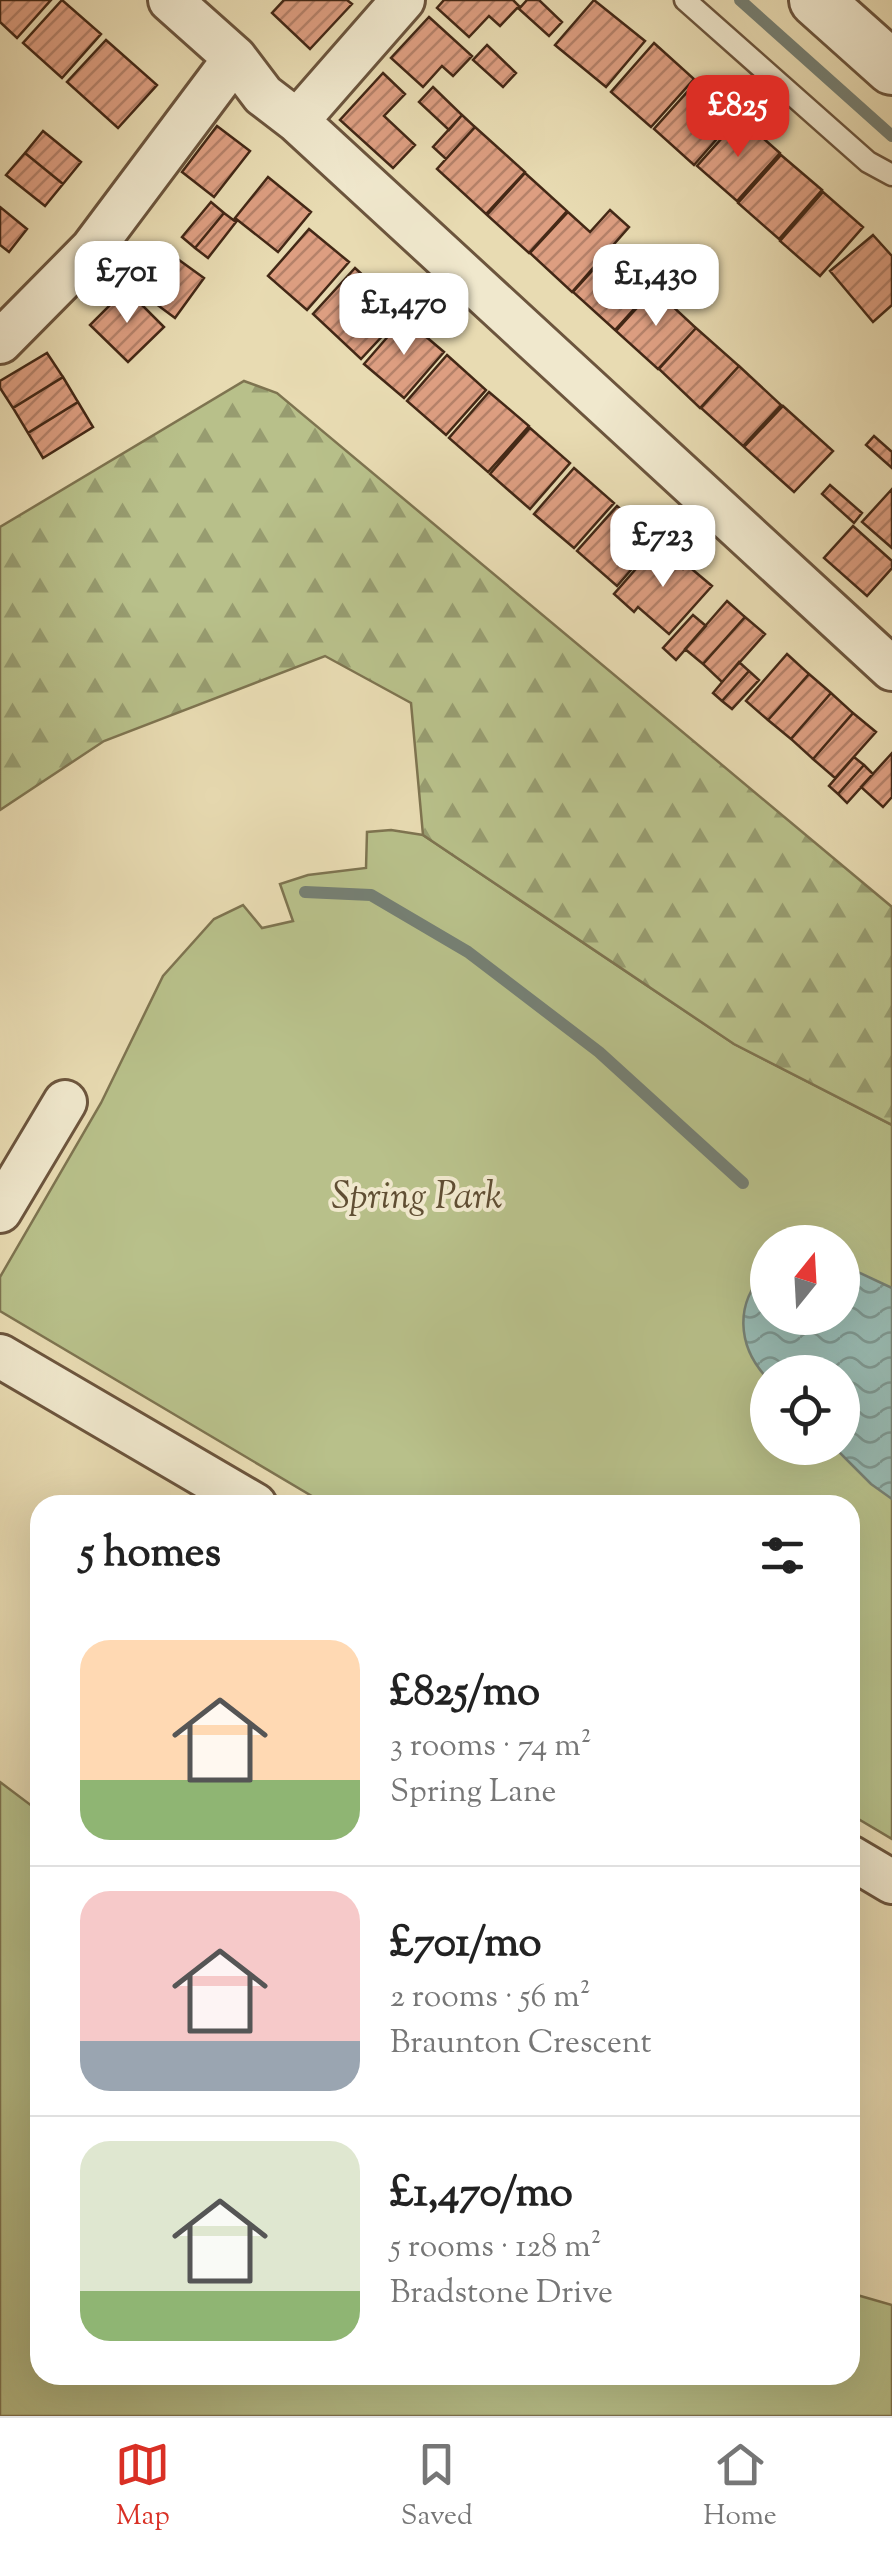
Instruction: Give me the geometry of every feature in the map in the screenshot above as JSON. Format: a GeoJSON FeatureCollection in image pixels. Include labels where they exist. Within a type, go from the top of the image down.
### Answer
{"type":"FeatureCollection","features":[{"type":"Feature","properties":{"kind":"street"},"geometry":{"type":"LineString","coordinates":[[170,0],[234,58],[263,96],[297,121],[885,650]]}},
{"type":"Feature","properties":{"kind":"street"},"geometry":{"type":"LineString","coordinates":[[297,121],[403,0]]}},
{"type":"Feature","properties":{"kind":"street"},"geometry":{"type":"LineString","coordinates":[[816,0],[892,68]]}},
{"type":"Feature","properties":{"kind":"street"},"geometry":{"type":"LineString","coordinates":[[0,342],[92,249],[234,58]]}},
{"type":"Feature","properties":{"kind":"street"},"geometry":{"type":"LineString","coordinates":[[0,1209],[65,1102]]}},
{"type":"Feature","properties":{"kind":"street"},"geometry":{"type":"LineString","coordinates":[[0,1356],[238,1495]]}},
{"type":"Feature","properties":{"kind":"street"},"geometry":{"type":"LineString","coordinates":[[860,1862],[892,1882]]}},
{"type":"Feature","properties":{"kind":"lane"},"geometry":{"type":"LineString","coordinates":[[684,0],[868,162],[892,176]]}},
{"type":"Feature","properties":{"kind":"green space"},"geometry":{"type":"Polygon","coordinates":[[[244,381],[277,393],[892,907],[892,1125],[734,1044],[423,835],[411,703],[325,656],[104,741],[0,810],[0,527],[244,381]]]}},
{"type":"Feature","properties":{"kind":"green space","name":"Spring Park"},"geometry":{"type":"Polygon","coordinates":[[[391,830],[423,835],[734,1044],[892,1125],[892,1839],[860,1820],[860,1495],[310,1495],[0,1311],[0,1277],[101,1103],[163,976],[214,919],[243,905],[262,928],[293,921],[280,884],[308,875],[366,868],[367,832],[391,830]]]}},
{"type":"Feature","properties":{"kind":"green space"},"geometry":{"type":"Polygon","coordinates":[[[0,1782],[30,1804],[30,2385],[860,2385],[860,2296],[892,2305],[892,2416],[0,2416],[0,1782]]]}},
{"type":"Feature","properties":{"kind":"water"},"geometry":{"type":"Polygon","coordinates":[[[860,1273],[892,1288],[892,1499],[852,1465],[860,1465],[860,1355],[752,1355],[743,1324],[749,1296],[750,1335],[860,1335],[860,1273]]]}},
{"type":"Feature","properties":{"kind":"building"},"geometry":{"type":"Polygon","coordinates":[[[0,0],[51,0],[17,38],[0,22],[0,0]]]}},
{"type":"Feature","properties":{"kind":"building"},"geometry":{"type":"Polygon","coordinates":[[[62,0],[101,34],[62,78],[23,43],[62,0]]]}},
{"type":"Feature","properties":{"kind":"building"},"geometry":{"type":"Polygon","coordinates":[[[284,0],[347,0],[352,4],[310,49],[272,13],[284,0]]]}},
{"type":"Feature","properties":{"kind":"building"},"geometry":{"type":"Polygon","coordinates":[[[444,0],[513,0],[519,6],[500,26],[489,16],[469,37],[437,8],[444,0]]]}},
{"type":"Feature","properties":{"kind":"building"},"geometry":{"type":"Polygon","coordinates":[[[527,0],[539,0],[562,22],[549,36],[519,9],[527,0]]]}},
{"type":"Feature","properties":{"kind":"building"},"geometry":{"type":"Polygon","coordinates":[[[594,0],[645,41],[606,87],[555,45],[594,0]]]}},
{"type":"Feature","properties":{"kind":"building"},"geometry":{"type":"Polygon","coordinates":[[[429,17],[472,56],[453,76],[442,66],[423,87],[391,58],[429,17]]]}},
{"type":"Feature","properties":{"kind":"building"},"geometry":{"type":"Polygon","coordinates":[[[106,40],[157,85],[118,128],[67,82],[106,40]]]}},
{"type":"Feature","properties":{"kind":"building"},"geometry":{"type":"Polygon","coordinates":[[[654,43],[694,79],[651,127],[611,92],[654,43]]]}},
{"type":"Feature","properties":{"kind":"building"},"geometry":{"type":"Polygon","coordinates":[[[487,45],[516,73],[503,87],[473,60],[487,45]]]}},
{"type":"Feature","properties":{"kind":"building"},"geometry":{"type":"Polygon","coordinates":[[[383,73],[405,94],[384,116],[415,145],[393,168],[340,120],[383,73]]]}},
{"type":"Feature","properties":{"kind":"building"},"geometry":{"type":"Polygon","coordinates":[[[697,81],[737,116],[694,165],[654,129],[697,81]]]}},
{"type":"Feature","properties":{"kind":"building"},"geometry":{"type":"Polygon","coordinates":[[[433,87],[462,115],[449,130],[419,102],[433,87]]]}},
{"type":"Feature","properties":{"kind":"building"},"geometry":{"type":"Polygon","coordinates":[[[462,115],[475,127],[446,159],[433,147],[462,115]]]}},
{"type":"Feature","properties":{"kind":"building"},"geometry":{"type":"Polygon","coordinates":[[[740,118],[780,153],[737,201],[697,166],[740,118]]]}},
{"type":"Feature","properties":{"kind":"building"},"geometry":{"type":"Polygon","coordinates":[[[217,126],[250,151],[214,197],[182,172],[217,126]]]}},
{"type":"Feature","properties":{"kind":"building"},"geometry":{"type":"Polygon","coordinates":[[[475,127],[525,172],[486,214],[437,169],[475,127]]]}},
{"type":"Feature","properties":{"kind":"building"},"geometry":{"type":"Polygon","coordinates":[[[43,131],[81,162],[63,184],[25,153],[43,131]]]}},
{"type":"Feature","properties":{"kind":"building"},"geometry":{"type":"Polygon","coordinates":[[[25,153],[63,184],[45,206],[6,175],[25,153]]]}},
{"type":"Feature","properties":{"kind":"building"},"geometry":{"type":"Polygon","coordinates":[[[781,155],[822,190],[779,239],[738,203],[781,155]]]}},
{"type":"Feature","properties":{"kind":"building"},"geometry":{"type":"Polygon","coordinates":[[[525,173],[567,211],[529,253],[487,215],[525,173]]]}},
{"type":"Feature","properties":{"kind":"building"},"geometry":{"type":"Polygon","coordinates":[[[268,177],[311,212],[278,252],[235,218],[268,177]]]}},
{"type":"Feature","properties":{"kind":"building"},"geometry":{"type":"Polygon","coordinates":[[[823,192],[863,227],[820,276],[780,241],[823,192]]]}},
{"type":"Feature","properties":{"kind":"building"},"geometry":{"type":"Polygon","coordinates":[[[211,202],[224,213],[195,248],[182,237],[211,202]]]}},
{"type":"Feature","properties":{"kind":"building"},"geometry":{"type":"Polygon","coordinates":[[[0,207],[27,229],[9,252],[0,245],[0,207]]]}},
{"type":"Feature","properties":{"kind":"building"},"geometry":{"type":"Polygon","coordinates":[[[610,210],[629,227],[572,292],[530,253],[568,212],[590,232],[610,210]]]}},
{"type":"Feature","properties":{"kind":"building"},"geometry":{"type":"Polygon","coordinates":[[[224,213],[236,222],[208,258],[195,248],[224,213]]]}},
{"type":"Feature","properties":{"kind":"building"},"geometry":{"type":"Polygon","coordinates":[[[309,229],[349,262],[307,310],[268,276],[309,229]]]}},
{"type":"Feature","properties":{"kind":"building"},"geometry":{"type":"Polygon","coordinates":[[[873,235],[892,256],[892,305],[873,322],[830,271],[873,235]]]}},
{"type":"Feature","properties":{"kind":"building"},"geometry":{"type":"Polygon","coordinates":[[[161,247],[204,278],[175,318],[132,286],[161,247]]]}},
{"type":"Feature","properties":{"kind":"building"},"geometry":{"type":"Polygon","coordinates":[[[611,250],[653,288],[615,330],[573,292],[611,250]]]}},
{"type":"Feature","properties":{"kind":"building"},"geometry":{"type":"Polygon","coordinates":[[[355,268],[400,317],[361,359],[313,314],[355,268]]]}},
{"type":"Feature","properties":{"kind":"building"},"geometry":{"type":"Polygon","coordinates":[[[126,289],[164,327],[128,362],[90,325],[126,289]]]}},
{"type":"Feature","properties":{"kind":"building"},"geometry":{"type":"Polygon","coordinates":[[[654,289],[696,328],[658,369],[616,331],[654,289]]]}},
{"type":"Feature","properties":{"kind":"building"},"geometry":{"type":"Polygon","coordinates":[[[404,318],[444,352],[404,398],[364,364],[404,318]]]}},
{"type":"Feature","properties":{"kind":"building"},"geometry":{"type":"Polygon","coordinates":[[[696,328],[739,366],[700,408],[659,369],[696,328]]]}},
{"type":"Feature","properties":{"kind":"building"},"geometry":{"type":"Polygon","coordinates":[[[47,353],[63,377],[13,408],[0,388],[0,381],[47,353]]]}},
{"type":"Feature","properties":{"kind":"building"},"geometry":{"type":"Polygon","coordinates":[[[447,355],[486,390],[446,435],[407,401],[447,355]]]}},
{"type":"Feature","properties":{"kind":"building"},"geometry":{"type":"Polygon","coordinates":[[[739,366],[781,405],[743,446],[701,408],[739,366]]]}},
{"type":"Feature","properties":{"kind":"building"},"geometry":{"type":"Polygon","coordinates":[[[63,377],[78,402],[28,433],[13,408],[63,377]]]}},
{"type":"Feature","properties":{"kind":"building"},"geometry":{"type":"Polygon","coordinates":[[[489,392],[529,426],[488,472],[449,438],[489,392]]]}},
{"type":"Feature","properties":{"kind":"building"},"geometry":{"type":"Polygon","coordinates":[[[78,402],[93,427],[43,458],[28,433],[78,402]]]}},
{"type":"Feature","properties":{"kind":"building"},"geometry":{"type":"Polygon","coordinates":[[[783,406],[833,451],[794,492],[744,447],[783,406]]]}},
{"type":"Feature","properties":{"kind":"building"},"geometry":{"type":"Polygon","coordinates":[[[530,428],[570,463],[530,509],[490,474],[530,428]]]}},
{"type":"Feature","properties":{"kind":"building"},"geometry":{"type":"Polygon","coordinates":[[[874,436],[892,452],[892,468],[866,445],[874,436]]]}},
{"type":"Feature","properties":{"kind":"building"},"geometry":{"type":"Polygon","coordinates":[[[574,468],[614,503],[574,548],[534,514],[574,468]]]}},
{"type":"Feature","properties":{"kind":"building"},"geometry":{"type":"Polygon","coordinates":[[[830,485],[862,513],[854,523],[822,494],[830,485]]]}},
{"type":"Feature","properties":{"kind":"building"},"geometry":{"type":"Polygon","coordinates":[[[892,489],[892,548],[862,522],[892,489]]]}},
{"type":"Feature","properties":{"kind":"building"},"geometry":{"type":"Polygon","coordinates":[[[617,506],[657,540],[617,586],[577,551],[617,506]]]}},
{"type":"Feature","properties":{"kind":"building"},"geometry":{"type":"Polygon","coordinates":[[[853,526],[892,561],[892,568],[867,596],[824,558],[853,526]]]}},
{"type":"Feature","properties":{"kind":"building"},"geometry":{"type":"Polygon","coordinates":[[[656,546],[683,569],[687,565],[712,586],[669,634],[638,607],[634,612],[614,594],[656,546]]]}},
{"type":"Feature","properties":{"kind":"building"},"geometry":{"type":"Polygon","coordinates":[[[727,601],[745,617],[703,664],[685,649],[727,601]]]}},
{"type":"Feature","properties":{"kind":"building"},"geometry":{"type":"Polygon","coordinates":[[[693,615],[706,626],[676,660],[663,648],[693,615]]]}},
{"type":"Feature","properties":{"kind":"building"},"geometry":{"type":"Polygon","coordinates":[[[745,617],[765,634],[722,682],[703,664],[745,617]]]}},
{"type":"Feature","properties":{"kind":"building"},"geometry":{"type":"Polygon","coordinates":[[[787,654],[809,674],[768,720],[746,701],[787,654]]]}},
{"type":"Feature","properties":{"kind":"building"},"geometry":{"type":"Polygon","coordinates":[[[739,662],[749,671],[722,701],[713,693],[739,662]]]}},
{"type":"Feature","properties":{"kind":"building"},"geometry":{"type":"Polygon","coordinates":[[[749,671],[759,680],[732,709],[722,701],[749,671]]]}},
{"type":"Feature","properties":{"kind":"building"},"geometry":{"type":"Polygon","coordinates":[[[809,674],[831,693],[791,739],[768,720],[809,674]]]}},
{"type":"Feature","properties":{"kind":"building"},"geometry":{"type":"Polygon","coordinates":[[[831,693],[853,713],[813,759],[791,739],[831,693]]]}},
{"type":"Feature","properties":{"kind":"building"},"geometry":{"type":"Polygon","coordinates":[[[853,713],[876,732],[835,778],[813,759],[853,713]]]}},
{"type":"Feature","properties":{"kind":"building"},"geometry":{"type":"Polygon","coordinates":[[[892,753],[892,797],[883,807],[861,787],[892,753]]]}},
{"type":"Feature","properties":{"kind":"building"},"geometry":{"type":"Polygon","coordinates":[[[854,757],[864,765],[838,794],[829,786],[854,757]]]}},
{"type":"Feature","properties":{"kind":"building"},"geometry":{"type":"Polygon","coordinates":[[[864,765],[873,774],[847,803],[838,794],[864,765]]]}},
{"type":"Feature","properties":{"kind":"waterway"},"geometry":{"type":"LineString","coordinates":[[740,0],[892,136]]}},
{"type":"Feature","properties":{"kind":"waterway"},"geometry":{"type":"LineString","coordinates":[[305,892],[371,895],[468,952],[599,1052],[743,1183]]}}]}
